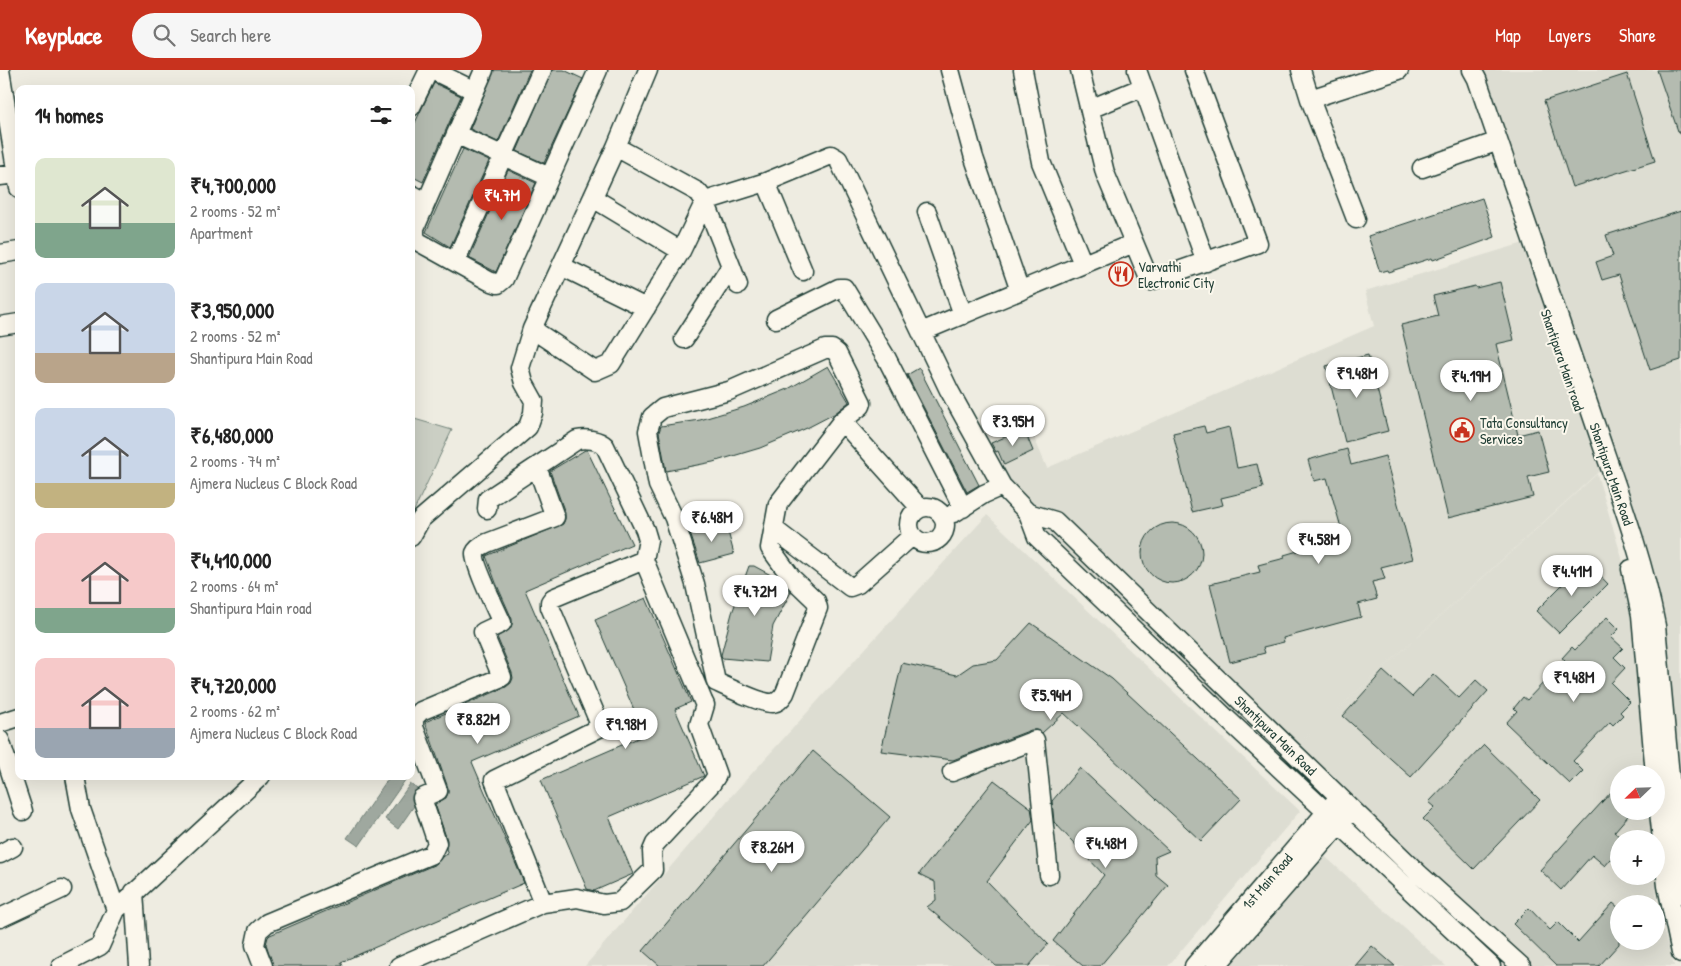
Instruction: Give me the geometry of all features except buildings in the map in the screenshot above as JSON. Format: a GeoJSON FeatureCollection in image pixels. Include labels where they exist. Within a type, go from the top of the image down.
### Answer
{"type":"FeatureCollection","features":[{"type":"Feature","properties":{"kind":"street"},"geometry":{"type":"LineString","coordinates":[[0,70],[12,180]]}},
{"type":"Feature","properties":{"kind":"street"},"geometry":{"type":"LineString","coordinates":[[415,99],[430,70],[474,91]]}},
{"type":"Feature","properties":{"kind":"street"},"geometry":{"type":"LineString","coordinates":[[415,228],[419,198],[456,134],[484,70]]}},
{"type":"Feature","properties":{"kind":"street"},"geometry":{"type":"LineString","coordinates":[[455,262],[542,70]]}},
{"type":"Feature","properties":{"kind":"street"},"geometry":{"type":"LineString","coordinates":[[415,530],[421,519],[528,427],[533,413],[534,401],[524,383],[520,368],[532,328],[616,147],[648,70]]}},
{"type":"Feature","properties":{"kind":"street"},"geometry":{"type":"LineString","coordinates":[[950,70],[974,158],[1020,291]]}},
{"type":"Feature","properties":{"kind":"street"},"geometry":{"type":"LineString","coordinates":[[1023,70],[1041,162],[1083,264]]}},
{"type":"Feature","properties":{"kind":"street"},"geometry":{"type":"LineString","coordinates":[[1080,70],[1106,173],[1150,281],[1258,243],[1194,70]]}},
{"type":"Feature","properties":{"kind":"street"},"geometry":{"type":"LineString","coordinates":[[1138,70],[1206,262]]}},
{"type":"Feature","properties":{"kind":"street"},"geometry":{"type":"LineString","coordinates":[[1301,70],[1310,99],[1356,219]]}},
{"type":"Feature","properties":{"kind":"street"},"geometry":{"type":"LineString","coordinates":[[1310,99],[1399,70]]}},
{"type":"Feature","properties":{"kind":"street","name":"Shantipura Main road"},"geometry":{"type":"LineString","coordinates":[[1468,70],[1468,82],[1613,508],[1633,576],[1641,615],[1654,765]]}},
{"type":"Feature","properties":{"kind":"street","name":"Shantipura Main Road"},"geometry":{"type":"LineString","coordinates":[[1472,70],[1478,79],[1544,271],[1623,504],[1650,593],[1656,626],[1681,894]]}},
{"type":"Feature","properties":{"kind":"street"},"geometry":{"type":"LineString","coordinates":[[415,237],[418,241],[489,282],[498,284],[504,279],[594,71]]}},
{"type":"Feature","properties":{"kind":"street"},"geometry":{"type":"LineString","coordinates":[[1090,109],[1143,87]]}},
{"type":"Feature","properties":{"kind":"street"},"geometry":{"type":"LineString","coordinates":[[456,134],[549,177]]}},
{"type":"Feature","properties":{"kind":"street"},"geometry":{"type":"LineString","coordinates":[[1422,168],[1490,144]]}},
{"type":"Feature","properties":{"kind":"street"},"geometry":{"type":"LineString","coordinates":[[616,147],[698,192],[705,200],[738,285]]}},
{"type":"Feature","properties":{"kind":"street"},"geometry":{"type":"LineString","coordinates":[[532,328],[595,371],[611,364],[681,251],[705,200],[766,182],[831,155],[838,158],[949,390],[1002,486],[1028,513],[1037,537],[1491,966]]}},
{"type":"Feature","properties":{"kind":"street"},"geometry":{"type":"LineString","coordinates":[[766,182],[803,271]]}},
{"type":"Feature","properties":{"kind":"street"},"geometry":{"type":"LineString","coordinates":[[593,198],[681,251]]}},
{"type":"Feature","properties":{"kind":"street"},"geometry":{"type":"LineString","coordinates":[[927,212],[963,315]]}},
{"type":"Feature","properties":{"kind":"street"},"geometry":{"type":"LineString","coordinates":[[922,332],[1134,243]]}},
{"type":"Feature","properties":{"kind":"street"},"geometry":{"type":"LineString","coordinates":[[0,254],[15,252]]}},
{"type":"Feature","properties":{"kind":"street"},"geometry":{"type":"LineString","coordinates":[[561,266],[646,308]]}},
{"type":"Feature","properties":{"kind":"street"},"geometry":{"type":"LineString","coordinates":[[684,340],[731,266]]}},
{"type":"Feature","properties":{"kind":"street"},"geometry":{"type":"LineString","coordinates":[[776,319],[839,288],[844,288],[887,359],[963,508]]}},
{"type":"Feature","properties":{"kind":"street"},"geometry":{"type":"LineString","coordinates":[[0,326],[15,324]]}},
{"type":"Feature","properties":{"kind":"street"},"geometry":{"type":"LineString","coordinates":[[825,349],[837,353],[862,400],[861,406],[842,421],[778,504],[770,548],[792,577],[816,601],[818,608],[785,693],[781,699],[774,703],[765,702],[716,682],[695,584],[674,518],[658,485],[648,431],[652,417],[663,408],[729,391],[825,349]]}},
{"type":"Feature","properties":{"kind":"street"},"geometry":{"type":"LineString","coordinates":[[842,421],[920,508]]}},
{"type":"Feature","properties":{"kind":"street"},"geometry":{"type":"LineString","coordinates":[[399,966],[543,903],[567,898],[577,898],[604,904],[620,902],[653,870],[652,851],[655,844],[712,783],[717,775],[699,725],[705,705],[704,701],[644,560],[648,540],[645,530],[605,446],[601,442],[577,440],[488,499],[487,509]]}},
{"type":"Feature","properties":{"kind":"street"},"geometry":{"type":"LineString","coordinates":[[415,717],[421,711],[502,678],[483,632],[502,623],[477,566],[475,553],[481,546],[487,543],[555,517],[537,467]]}},
{"type":"Feature","properties":{"kind":"street"},"geometry":{"type":"LineString","coordinates":[[944,520],[984,494],[1002,486]]}},
{"type":"Feature","properties":{"kind":"street"},"geometry":{"type":"LineString","coordinates":[[920,508],[937,510],[944,520],[943,532],[936,541],[924,543],[912,536],[909,521],[915,511],[920,508]]}},
{"type":"Feature","properties":{"kind":"street","name":"Shantipura Main Road"},"geometry":{"type":"LineString","coordinates":[[1028,513],[1055,521],[1419,874],[1521,966]]}},
{"type":"Feature","properties":{"kind":"street"},"geometry":{"type":"LineString","coordinates":[[774,529],[850,586],[858,584],[912,536]]}},
{"type":"Feature","properties":{"kind":"street"},"geometry":{"type":"LineString","coordinates":[[543,903],[494,780],[600,727],[550,607],[550,602],[553,598],[644,560]]}},
{"type":"Feature","properties":{"kind":"street"},"geometry":{"type":"LineString","coordinates":[[0,723],[15,718]]}},
{"type":"Feature","properties":{"kind":"street"},"geometry":{"type":"LineString","coordinates":[[263,966],[255,945],[258,931],[267,923],[432,854],[437,843],[422,798],[438,791],[415,730]]}},
{"type":"Feature","properties":{"kind":"street"},"geometry":{"type":"LineString","coordinates":[[0,740],[23,811]]}},
{"type":"Feature","properties":{"kind":"street"},"geometry":{"type":"LineString","coordinates":[[952,772],[1035,740],[1049,875]]}},
{"type":"Feature","properties":{"kind":"street"},"geometry":{"type":"LineString","coordinates":[[76,780],[82,809],[116,910]]}},
{"type":"Feature","properties":{"kind":"street"},"geometry":{"type":"LineString","coordinates":[[61,966],[100,946],[116,910],[257,780]]}},
{"type":"Feature","properties":{"kind":"street","name":"1st Main Road"},"geometry":{"type":"LineString","coordinates":[[1194,966],[1339,797]]}},
{"type":"Feature","properties":{"kind":"street","name":"1st Main Road"},"geometry":{"type":"LineString","coordinates":[[1216,966],[1352,809]]}},
{"type":"Feature","properties":{"kind":"street"},"geometry":{"type":"LineString","coordinates":[[1660,820],[1667,886],[1681,953]]}},
{"type":"Feature","properties":{"kind":"street"},"geometry":{"type":"LineString","coordinates":[[0,918],[62,889]]}},
{"type":"Feature","properties":{"kind":"street"},"geometry":{"type":"LineString","coordinates":[[134,892],[140,966]]}},
{"type":"Feature","properties":{"kind":"shaded area"},"geometry":{"type":"Polygon","coordinates":[[[1484,70],[1681,70],[1681,774],[1660,623],[1651,580],[1484,70]]]}},
{"type":"Feature","properties":{"kind":"shaded area"},"geometry":{"type":"Polygon","coordinates":[[[1527,242],[1605,466],[1283,759],[1008,506],[981,437],[1025,416],[1047,468],[1374,326],[1365,291],[1527,242]]]}},
{"type":"Feature","properties":{"kind":"shaded area"},"geometry":{"type":"Polygon","coordinates":[[[415,419],[452,430],[415,509],[415,419]]]}},
{"type":"Feature","properties":{"kind":"shaded area"},"geometry":{"type":"Polygon","coordinates":[[[1597,474],[1622,558],[1635,624],[1646,765],[1610,765],[1610,820],[1651,820],[1651,830],[1610,830],[1610,885],[1656,885],[1657,895],[1610,895],[1610,950],[1665,950],[1665,936],[1674,966],[1527,966],[1284,758],[1597,474]]]}},
{"type":"Feature","properties":{"kind":"shaded area"},"geometry":{"type":"Polygon","coordinates":[[[987,515],[1300,811],[1168,966],[585,966],[734,793],[987,515]]]}},
{"type":"Feature","properties":{"kind":"shaded area"},"geometry":{"type":"Polygon","coordinates":[[[387,780],[405,780],[359,846],[347,838],[387,780]]]}},
{"type":"Feature","properties":{"kind":"shaded area"},"geometry":{"type":"Polygon","coordinates":[[[410,784],[423,793],[398,829],[385,819],[410,784]]]}},
{"type":"Feature","properties":{"kind":"shaded area"},"geometry":{"type":"Polygon","coordinates":[[[1318,850],[1446,966],[1221,966],[1318,850]]]}},
{"type":"Feature","properties":{"kind":"place","name":"Varvathi Electronic City"},"geometry":{"type":"Point","coordinates":[1121,274]}},
{"type":"Feature","properties":{"kind":"place","name":"Tata Consultancy Services"},"geometry":{"type":"Point","coordinates":[1462,430]}}]}
